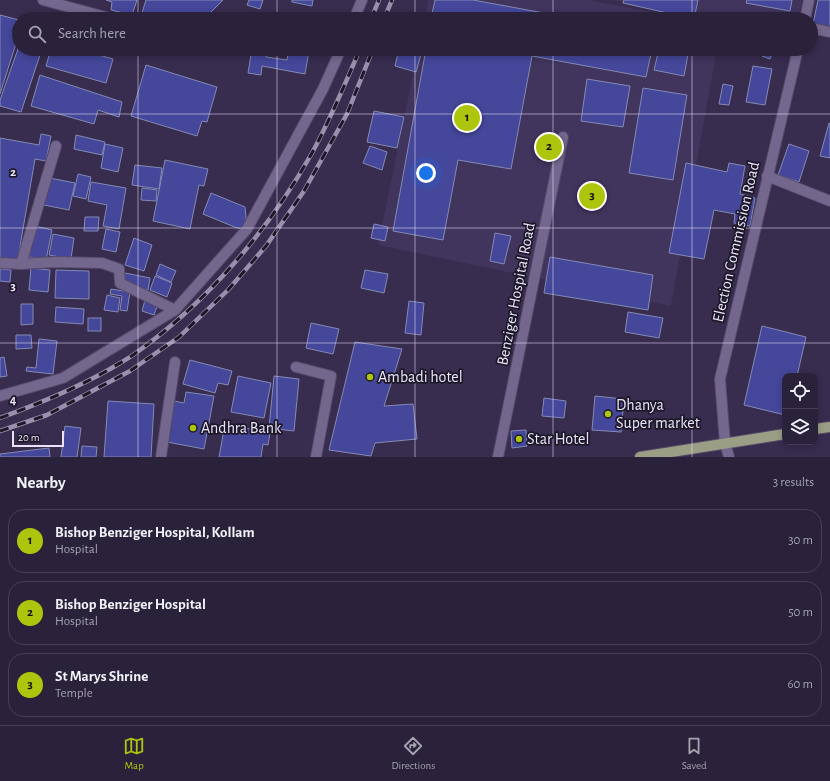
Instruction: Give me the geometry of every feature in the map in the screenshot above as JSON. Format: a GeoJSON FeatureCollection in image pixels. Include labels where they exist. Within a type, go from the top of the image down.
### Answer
{"type":"FeatureCollection","features":[{"type":"Feature","properties":{"kind":"main road"},"geometry":{"type":"LineString","coordinates":[[818,429],[830,427]]}},
{"type":"Feature","properties":{"kind":"main road"},"geometry":{"type":"LineString","coordinates":[[640,457],[782,434]]}},
{"type":"Feature","properties":{"kind":"street"},"geometry":{"type":"LineString","coordinates":[[43,0],[87,12]]}},
{"type":"Feature","properties":{"kind":"street"},"geometry":{"type":"LineString","coordinates":[[357,12],[362,0]]}},
{"type":"Feature","properties":{"kind":"street"},"geometry":{"type":"LineString","coordinates":[[806,12],[809,0]]}},
{"type":"Feature","properties":{"kind":"street"},"geometry":{"type":"LineString","coordinates":[[818,29],[830,32]]}},
{"type":"Feature","properties":{"kind":"street"},"geometry":{"type":"LineString","coordinates":[[0,396],[63,378],[175,310],[247,229],[323,89],[338,56]]}},
{"type":"Feature","properties":{"kind":"street","name":"Election Commission Road"},"geometry":{"type":"LineString","coordinates":[[728,457],[725,443],[720,379],[796,56]]}},
{"type":"Feature","properties":{"kind":"street","name":"Benziger Hospital Road"},"geometry":{"type":"LineString","coordinates":[[498,457],[563,137]]}},
{"type":"Feature","properties":{"kind":"street"},"geometry":{"type":"LineString","coordinates":[[20,264],[56,146]]}},
{"type":"Feature","properties":{"kind":"street"},"geometry":{"type":"LineString","coordinates":[[767,176],[830,201]]}},
{"type":"Feature","properties":{"kind":"street"},"geometry":{"type":"LineString","coordinates":[[0,263],[102,263],[119,269],[120,283],[175,310]]}},
{"type":"Feature","properties":{"kind":"street"},"geometry":{"type":"LineString","coordinates":[[161,457],[175,362]]}},
{"type":"Feature","properties":{"kind":"street"},"geometry":{"type":"LineString","coordinates":[[296,367],[331,376],[316,457]]}},
{"type":"Feature","properties":{"kind":"shaded area"},"geometry":{"type":"Polygon","coordinates":[[[428,0],[589,0],[652,12],[426,12],[428,0]]]}},
{"type":"Feature","properties":{"kind":"shaded area"},"geometry":{"type":"Polygon","coordinates":[[[613,0],[802,0],[800,12],[670,12],[613,0]]]}},
{"type":"Feature","properties":{"kind":"shaded area"},"geometry":{"type":"Polygon","coordinates":[[[417,56],[716,56],[671,306],[378,245],[417,56]]]}},
{"type":"Feature","properties":{"kind":"building"},"geometry":{"type":"Polygon","coordinates":[[[106,0],[137,0],[133,12],[119,12],[111,10],[112,2],[106,0]]]}},
{"type":"Feature","properties":{"kind":"building"},"geometry":{"type":"Polygon","coordinates":[[[146,0],[223,0],[211,12],[142,12],[146,0]]]}},
{"type":"Feature","properties":{"kind":"building"},"geometry":{"type":"Polygon","coordinates":[[[249,0],[263,0],[260,9],[247,5],[249,0]]]}},
{"type":"Feature","properties":{"kind":"building"},"geometry":{"type":"Polygon","coordinates":[[[292,0],[313,0],[312,6],[292,2],[292,0]]]}},
{"type":"Feature","properties":{"kind":"building"},"geometry":{"type":"Polygon","coordinates":[[[435,0],[473,0],[539,12],[432,12],[435,0]]]}},
{"type":"Feature","properties":{"kind":"building"},"geometry":{"type":"Polygon","coordinates":[[[624,0],[698,0],[695,12],[663,12],[623,3],[624,0]]]}},
{"type":"Feature","properties":{"kind":"building"},"geometry":{"type":"Polygon","coordinates":[[[747,0],[792,0],[790,11],[746,3],[747,0]]]}},
{"type":"Feature","properties":{"kind":"building"},"geometry":{"type":"Polygon","coordinates":[[[818,0],[830,0],[830,28],[818,25],[818,12],[816,12],[818,0]]]}},
{"type":"Feature","properties":{"kind":"building"},"geometry":{"type":"Polygon","coordinates":[[[0,15],[12,18],[12,56],[0,94],[0,15]]]}},
{"type":"Feature","properties":{"kind":"building"},"geometry":{"type":"Polygon","coordinates":[[[15,56],[40,56],[21,112],[0,106],[0,100],[15,56]]]}},
{"type":"Feature","properties":{"kind":"building"},"geometry":{"type":"Polygon","coordinates":[[[49,56],[102,56],[113,59],[106,83],[46,66],[49,56]]]}},
{"type":"Feature","properties":{"kind":"building"},"geometry":{"type":"Polygon","coordinates":[[[251,56],[266,56],[287,60],[288,56],[308,56],[305,74],[262,66],[261,75],[248,73],[251,56]]]}},
{"type":"Feature","properties":{"kind":"building"},"geometry":{"type":"Polygon","coordinates":[[[397,56],[420,56],[416,72],[395,66],[397,56]]]}},
{"type":"Feature","properties":{"kind":"building"},"geometry":{"type":"Polygon","coordinates":[[[425,56],[532,56],[511,169],[458,160],[443,240],[393,231],[425,56]]]}},
{"type":"Feature","properties":{"kind":"building"},"geometry":{"type":"Polygon","coordinates":[[[532,56],[650,56],[646,77],[532,56]]]}},
{"type":"Feature","properties":{"kind":"building"},"geometry":{"type":"Polygon","coordinates":[[[657,56],[688,56],[684,76],[654,70],[657,56]]]}},
{"type":"Feature","properties":{"kind":"building"},"geometry":{"type":"Polygon","coordinates":[[[762,56],[771,56],[770,59],[762,56]]]}},
{"type":"Feature","properties":{"kind":"building"},"geometry":{"type":"Polygon","coordinates":[[[146,65],[217,87],[207,122],[202,121],[197,136],[131,116],[146,65]]]}},
{"type":"Feature","properties":{"kind":"building"},"geometry":{"type":"Polygon","coordinates":[[[753,66],[772,69],[765,105],[746,102],[753,66]]]}},
{"type":"Feature","properties":{"kind":"building"},"geometry":{"type":"Polygon","coordinates":[[[40,75],[122,102],[119,117],[98,110],[94,124],[31,106],[40,75]]]}},
{"type":"Feature","properties":{"kind":"building"},"geometry":{"type":"Polygon","coordinates":[[[587,79],[630,86],[623,127],[581,121],[587,79]]]}},
{"type":"Feature","properties":{"kind":"building"},"geometry":{"type":"Polygon","coordinates":[[[723,84],[733,86],[729,105],[719,104],[723,84]]]}},
{"type":"Feature","properties":{"kind":"building"},"geometry":{"type":"Polygon","coordinates":[[[643,88],[687,95],[673,180],[629,173],[643,88]]]}},
{"type":"Feature","properties":{"kind":"building"},"geometry":{"type":"Polygon","coordinates":[[[374,111],[404,117],[397,148],[367,142],[374,111]]]}},
{"type":"Feature","properties":{"kind":"building"},"geometry":{"type":"Polygon","coordinates":[[[829,123],[830,124],[830,158],[820,156],[829,123]]]}},
{"type":"Feature","properties":{"kind":"building"},"geometry":{"type":"Polygon","coordinates":[[[41,134],[51,136],[46,161],[35,159],[17,264],[0,261],[0,138],[39,145],[41,134]]]}},
{"type":"Feature","properties":{"kind":"building"},"geometry":{"type":"Polygon","coordinates":[[[76,135],[105,142],[102,155],[74,149],[76,135]]]}},
{"type":"Feature","properties":{"kind":"building"},"geometry":{"type":"Polygon","coordinates":[[[105,144],[123,148],[118,172],[101,168],[105,144]]]}},
{"type":"Feature","properties":{"kind":"building"},"geometry":{"type":"Polygon","coordinates":[[[789,144],[809,151],[799,182],[778,175],[789,144]]]}},
{"type":"Feature","properties":{"kind":"building"},"geometry":{"type":"Polygon","coordinates":[[[370,146],[387,152],[382,170],[363,163],[370,146]]]}},
{"type":"Feature","properties":{"kind":"building"},"geometry":{"type":"Polygon","coordinates":[[[165,160],[208,169],[204,186],[199,185],[190,229],[153,221],[165,160]]]}},
{"type":"Feature","properties":{"kind":"building"},"geometry":{"type":"Polygon","coordinates":[[[686,163],[727,172],[729,163],[745,166],[740,194],[755,198],[750,226],[734,223],[735,214],[714,210],[704,259],[669,253],[686,163]]]}},
{"type":"Feature","properties":{"kind":"building"},"geometry":{"type":"Polygon","coordinates":[[[135,165],[162,168],[159,189],[132,185],[135,165]]]}},
{"type":"Feature","properties":{"kind":"building"},"geometry":{"type":"Polygon","coordinates":[[[78,174],[91,177],[86,199],[73,196],[78,174]]]}},
{"type":"Feature","properties":{"kind":"building"},"geometry":{"type":"Polygon","coordinates":[[[50,178],[75,183],[69,210],[44,205],[50,178]]]}},
{"type":"Feature","properties":{"kind":"building"},"geometry":{"type":"Polygon","coordinates":[[[91,182],[126,188],[119,229],[103,226],[107,205],[88,201],[91,182]]]}},
{"type":"Feature","properties":{"kind":"building"},"geometry":{"type":"Polygon","coordinates":[[[142,188],[157,190],[156,201],[141,200],[142,188]]]}},
{"type":"Feature","properties":{"kind":"building"},"geometry":{"type":"Polygon","coordinates":[[[211,193],[245,207],[247,229],[237,228],[203,214],[211,193]]]}},
{"type":"Feature","properties":{"kind":"building"},"geometry":{"type":"Polygon","coordinates":[[[85,217],[99,217],[98,231],[84,231],[85,217]]]}},
{"type":"Feature","properties":{"kind":"building"},"geometry":{"type":"Polygon","coordinates":[[[374,224],[388,227],[385,241],[371,238],[374,224]]]}},
{"type":"Feature","properties":{"kind":"building"},"geometry":{"type":"Polygon","coordinates":[[[35,226],[52,230],[46,260],[29,257],[35,226]]]}},
{"type":"Feature","properties":{"kind":"building"},"geometry":{"type":"Polygon","coordinates":[[[106,229],[120,232],[116,252],[102,249],[106,229]]]}},
{"type":"Feature","properties":{"kind":"building"},"geometry":{"type":"Polygon","coordinates":[[[495,233],[511,236],[504,264],[490,261],[495,233]]]}},
{"type":"Feature","properties":{"kind":"building"},"geometry":{"type":"Polygon","coordinates":[[[53,234],[74,238],[71,259],[49,255],[53,234]]]}},
{"type":"Feature","properties":{"kind":"building"},"geometry":{"type":"Polygon","coordinates":[[[134,238],[152,245],[144,271],[125,265],[134,238]]]}},
{"type":"Feature","properties":{"kind":"building"},"geometry":{"type":"Polygon","coordinates":[[[550,257],[653,275],[648,310],[544,293],[550,257]]]}},
{"type":"Feature","properties":{"kind":"building"},"geometry":{"type":"Polygon","coordinates":[[[160,264],[176,271],[171,282],[156,275],[160,264]]]}},
{"type":"Feature","properties":{"kind":"building"},"geometry":{"type":"Polygon","coordinates":[[[31,268],[50,270],[48,292],[29,290],[31,268]]]}},
{"type":"Feature","properties":{"kind":"building"},"geometry":{"type":"Polygon","coordinates":[[[0,269],[11,270],[10,282],[0,281],[0,269]]]}},
{"type":"Feature","properties":{"kind":"building"},"geometry":{"type":"Polygon","coordinates":[[[56,270],[89,271],[89,299],[55,298],[56,270]]]}},
{"type":"Feature","properties":{"kind":"building"},"geometry":{"type":"Polygon","coordinates":[[[365,270],[388,274],[384,293],[361,288],[365,270]]]}},
{"type":"Feature","properties":{"kind":"building"},"geometry":{"type":"Polygon","coordinates":[[[120,272],[150,278],[148,290],[117,284],[120,272]]]}},
{"type":"Feature","properties":{"kind":"building"},"geometry":{"type":"Polygon","coordinates":[[[155,276],[172,283],[167,297],[150,290],[155,276]]]}},
{"type":"Feature","properties":{"kind":"building"},"geometry":{"type":"Polygon","coordinates":[[[111,289],[130,292],[127,311],[120,310],[122,296],[110,294],[111,289]]]}},
{"type":"Feature","properties":{"kind":"building"},"geometry":{"type":"Polygon","coordinates":[[[107,295],[120,298],[118,312],[104,310],[107,295]]]}},
{"type":"Feature","properties":{"kind":"building"},"geometry":{"type":"Polygon","coordinates":[[[145,300],[158,304],[154,315],[142,311],[145,300]]]}},
{"type":"Feature","properties":{"kind":"building"},"geometry":{"type":"Polygon","coordinates":[[[409,301],[424,303],[421,335],[405,333],[409,301]]]}},
{"type":"Feature","properties":{"kind":"building"},"geometry":{"type":"Polygon","coordinates":[[[21,304],[33,304],[33,324],[21,325],[21,304]]]}},
{"type":"Feature","properties":{"kind":"building"},"geometry":{"type":"Polygon","coordinates":[[[56,307],[84,309],[83,324],[55,322],[56,307]]]}},
{"type":"Feature","properties":{"kind":"building"},"geometry":{"type":"Polygon","coordinates":[[[628,312],[663,318],[659,338],[625,332],[628,312]]]}},
{"type":"Feature","properties":{"kind":"building"},"geometry":{"type":"Polygon","coordinates":[[[88,318],[101,318],[101,331],[88,331],[88,318]]]}},
{"type":"Feature","properties":{"kind":"building"},"geometry":{"type":"Polygon","coordinates":[[[311,323],[339,329],[333,354],[306,348],[311,323]]]}},
{"type":"Feature","properties":{"kind":"building"},"geometry":{"type":"Polygon","coordinates":[[[762,326],[806,337],[798,373],[782,373],[782,414],[744,405],[762,326]]]}},
{"type":"Feature","properties":{"kind":"building"},"geometry":{"type":"Polygon","coordinates":[[[16,335],[31,335],[32,348],[16,349],[16,335]]]}},
{"type":"Feature","properties":{"kind":"building"},"geometry":{"type":"Polygon","coordinates":[[[39,339],[57,341],[53,374],[26,371],[27,367],[36,368],[39,339]]]}},
{"type":"Feature","properties":{"kind":"building","name":"Ambadi hotel"},"geometry":{"type":"Polygon","coordinates":[[[355,342],[402,349],[384,406],[413,404],[417,439],[375,443],[371,456],[329,450],[355,342]]]}},
{"type":"Feature","properties":{"kind":"building"},"geometry":{"type":"Polygon","coordinates":[[[4,357],[7,376],[0,377],[0,358],[4,357]]]}},
{"type":"Feature","properties":{"kind":"building"},"geometry":{"type":"Polygon","coordinates":[[[190,360],[232,371],[228,385],[218,383],[215,393],[183,384],[190,360]]]}},
{"type":"Feature","properties":{"kind":"building"},"geometry":{"type":"Polygon","coordinates":[[[238,376],[271,383],[264,418],[231,412],[238,376]]]}},
{"type":"Feature","properties":{"kind":"building"},"geometry":{"type":"Polygon","coordinates":[[[274,376],[299,379],[294,431],[269,428],[274,376]]]}},
{"type":"Feature","properties":{"kind":"building"},"geometry":{"type":"Polygon","coordinates":[[[186,392],[214,396],[204,449],[167,442],[174,401],[184,403],[186,392]]]}},
{"type":"Feature","properties":{"kind":"building","name":"Dhanya Super market"},"geometry":{"type":"Polygon","coordinates":[[[595,396],[624,399],[621,432],[592,430],[595,396]]]}},
{"type":"Feature","properties":{"kind":"building"},"geometry":{"type":"Polygon","coordinates":[[[544,398],[566,401],[564,418],[542,416],[544,398]]]}},
{"type":"Feature","properties":{"kind":"building"},"geometry":{"type":"Polygon","coordinates":[[[108,401],[154,404],[151,457],[104,457],[108,401]]]}},
{"type":"Feature","properties":{"kind":"building"},"geometry":{"type":"Polygon","coordinates":[[[225,424],[270,433],[268,445],[263,444],[261,457],[219,457],[225,424]]]}},
{"type":"Feature","properties":{"kind":"building"},"geometry":{"type":"Polygon","coordinates":[[[65,426],[81,428],[77,457],[61,457],[65,426]]]}},
{"type":"Feature","properties":{"kind":"building","name":"Star Hotel"},"geometry":{"type":"Polygon","coordinates":[[[526,430],[527,446],[512,448],[511,431],[526,430]]]}},
{"type":"Feature","properties":{"kind":"building"},"geometry":{"type":"Polygon","coordinates":[[[82,446],[97,447],[96,457],[81,457],[82,446]]]}},
{"type":"Feature","properties":{"kind":"building"},"geometry":{"type":"Polygon","coordinates":[[[49,448],[50,457],[0,457],[0,454],[49,448]]]}},
{"type":"Feature","properties":{"kind":"railway"},"geometry":{"type":"LineString","coordinates":[[374,12],[379,0]]}},
{"type":"Feature","properties":{"kind":"railway"},"geometry":{"type":"LineString","coordinates":[[387,12],[392,0]]}},
{"type":"Feature","properties":{"kind":"railway"},"geometry":{"type":"LineString","coordinates":[[0,418],[70,390],[128,359],[160,335],[211,289],[256,237],[295,182],[325,128],[357,56]]}},
{"type":"Feature","properties":{"kind":"railway"},"geometry":{"type":"LineString","coordinates":[[0,431],[47,415],[130,371],[179,337],[228,290],[266,246],[304,191],[347,114],[370,56]]}},
{"type":"Feature","properties":{"kind":"place","name":"Bishop Benziger Hospital, Kollam"},"geometry":{"type":"Point","coordinates":[467,118]}},
{"type":"Feature","properties":{"kind":"place","name":"Bishop Benziger Hospital"},"geometry":{"type":"Point","coordinates":[549,147]}},
{"type":"Feature","properties":{"kind":"place","name":"St Marys Shrine"},"geometry":{"type":"Point","coordinates":[592,196]}},
{"type":"Feature","properties":{"kind":"place","name":"Ambadi hotel"},"geometry":{"type":"Point","coordinates":[370,377]}},
{"type":"Feature","properties":{"kind":"place","name":"Dhanya Super market"},"geometry":{"type":"Point","coordinates":[608,414]}},
{"type":"Feature","properties":{"kind":"place","name":"Andhra Bank"},"geometry":{"type":"Point","coordinates":[193,428]}},
{"type":"Feature","properties":{"kind":"place","name":"Star Hotel"},"geometry":{"type":"Point","coordinates":[519,439]}}]}
